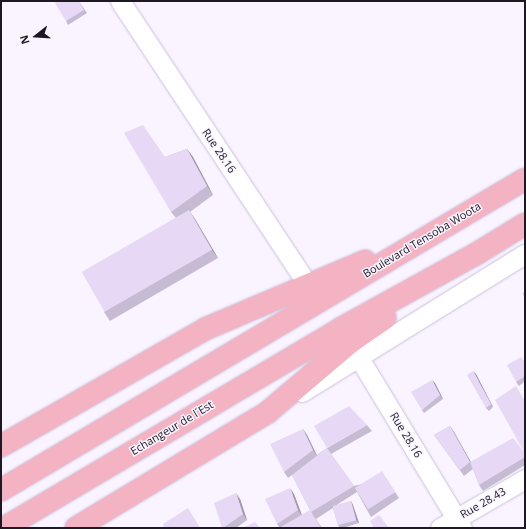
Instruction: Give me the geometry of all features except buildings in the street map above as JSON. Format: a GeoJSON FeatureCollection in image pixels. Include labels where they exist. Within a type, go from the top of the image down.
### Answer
{"type":"FeatureCollection","features":[{"type":"Feature","properties":{"kind":"main road","name":"Boulevard Tensoba Woota"},"geometry":{"type":"LineString","coordinates":[[314,293],[455,220],[525,179]]}},
{"type":"Feature","properties":{"kind":"main road"},"geometry":{"type":"LineString","coordinates":[[76,528],[268,412],[349,343],[476,254],[525,224]]}},
{"type":"Feature","properties":{"kind":"main road"},"geometry":{"type":"LineString","coordinates":[[1,446],[205,329],[314,293]]}},
{"type":"Feature","properties":{"kind":"main road"},"geometry":{"type":"LineString","coordinates":[[1,490],[314,293]]}},
{"type":"Feature","properties":{"kind":"main road","name":"Echangeur de l´Est"},"geometry":{"type":"LineString","coordinates":[[4,528],[349,343]]}},
{"type":"Feature","properties":{"kind":"street","name":"Rue 28.16"},"geometry":{"type":"LineString","coordinates":[[120,1],[314,293]]}},
{"type":"Feature","properties":{"kind":"street"},"geometry":{"type":"LineString","coordinates":[[349,343],[525,254]]}},
{"type":"Feature","properties":{"kind":"street","name":"Rue 28.16"},"geometry":{"type":"LineString","coordinates":[[349,343],[453,525]]}},
{"type":"Feature","properties":{"kind":"street","name":"Rue 28.43"},"geometry":{"type":"LineString","coordinates":[[453,525],[525,479]]}}]}
